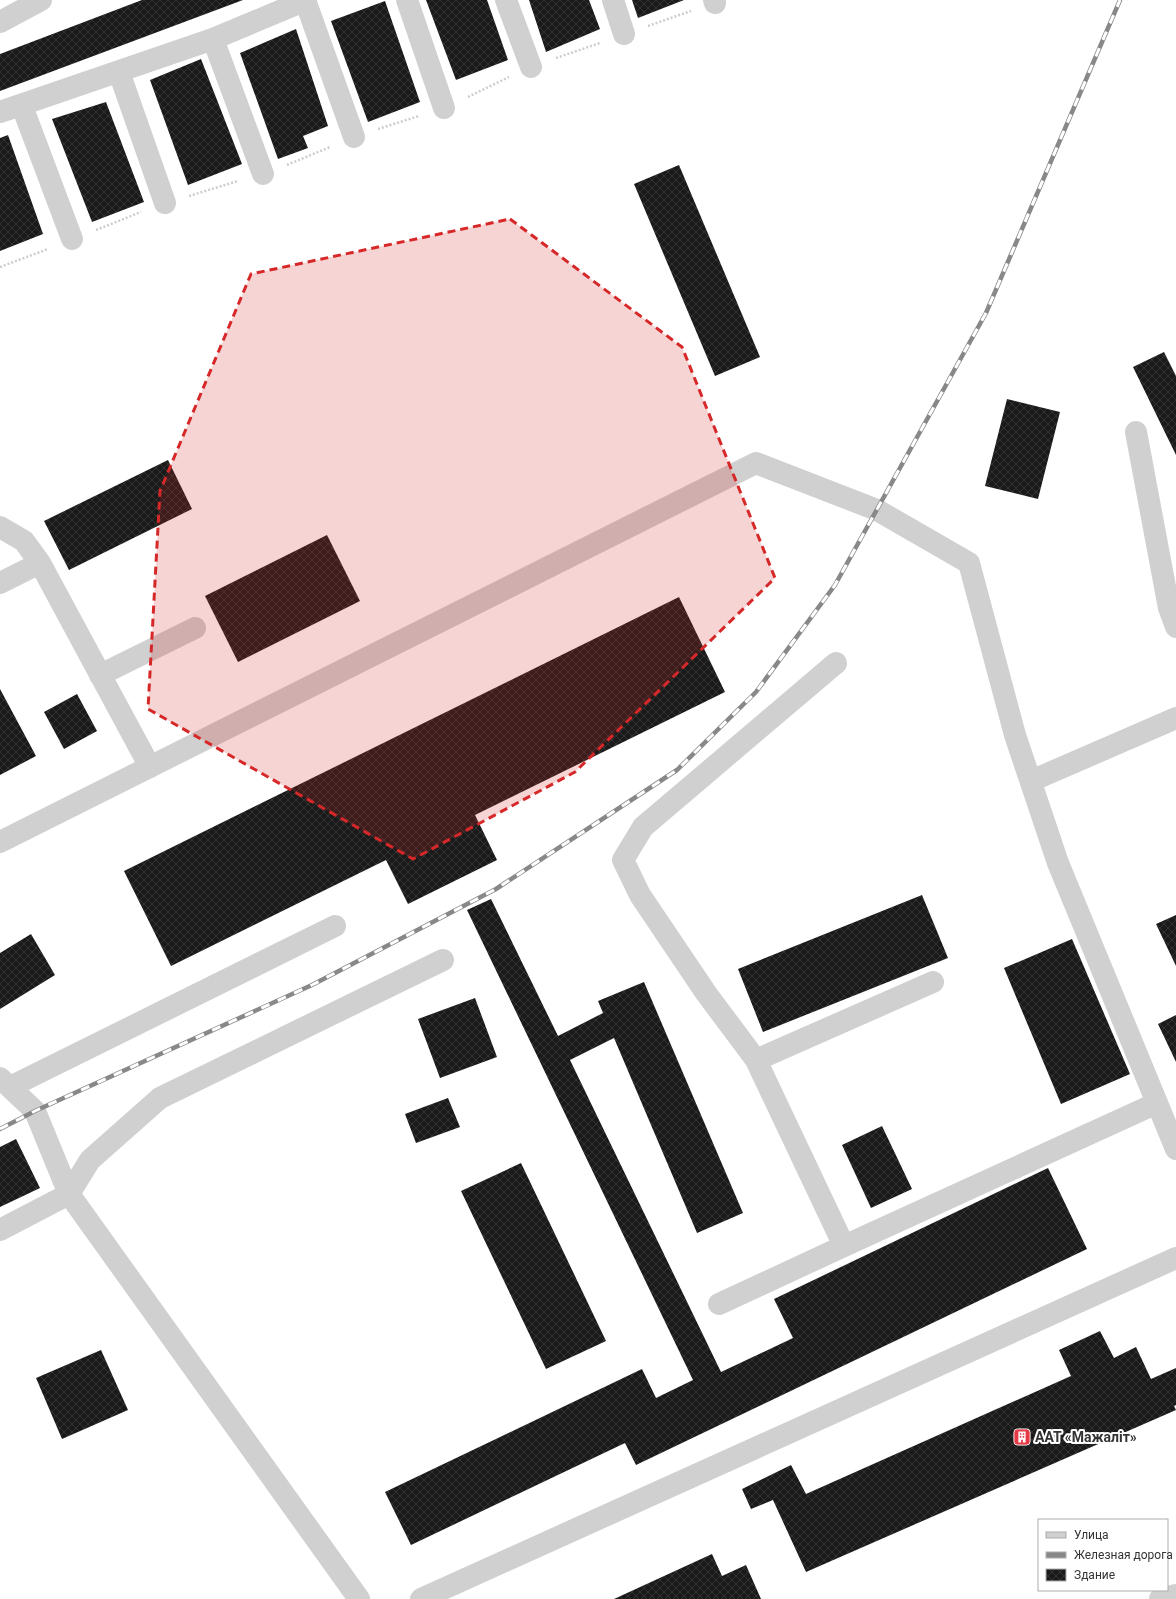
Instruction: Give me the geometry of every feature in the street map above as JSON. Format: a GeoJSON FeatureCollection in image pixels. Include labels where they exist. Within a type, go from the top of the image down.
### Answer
{"type":"FeatureCollection","features":[{"type":"Feature","properties":{"kind":"street"},"geometry":{"type":"LineString","coordinates":[[0,22],[41,0]]}},
{"type":"Feature","properties":{"kind":"street"},"geometry":{"type":"LineString","coordinates":[[0,112],[22,106],[213,39],[306,0],[354,137]]}},
{"type":"Feature","properties":{"kind":"street"},"geometry":{"type":"LineString","coordinates":[[407,0],[444,108]]}},
{"type":"Feature","properties":{"kind":"street"},"geometry":{"type":"LineString","coordinates":[[506,0],[531,67]]}},
{"type":"Feature","properties":{"kind":"street"},"geometry":{"type":"LineString","coordinates":[[613,0],[624,34]]}},
{"type":"Feature","properties":{"kind":"street"},"geometry":{"type":"LineString","coordinates":[[213,39],[263,174]]}},
{"type":"Feature","properties":{"kind":"street"},"geometry":{"type":"LineString","coordinates":[[119,72],[165,203]]}},
{"type":"Feature","properties":{"kind":"street"},"geometry":{"type":"LineString","coordinates":[[22,106],[72,240]]}},
{"type":"Feature","properties":{"kind":"street"},"geometry":{"type":"LineString","coordinates":[[1136,432],[1169,608],[1176,627]]}},
{"type":"Feature","properties":{"kind":"street"},"geometry":{"type":"LineString","coordinates":[[0,842],[756,464],[877,510],[969,563],[1015,735],[1058,863],[1176,1149]]}},
{"type":"Feature","properties":{"kind":"street"},"geometry":{"type":"LineString","coordinates":[[0,527],[24,541],[40,563],[150,767]]}},
{"type":"Feature","properties":{"kind":"street"},"geometry":{"type":"LineString","coordinates":[[0,583],[40,563]]}},
{"type":"Feature","properties":{"kind":"street"},"geometry":{"type":"LineString","coordinates":[[100,676],[195,628]]}},
{"type":"Feature","properties":{"kind":"street"},"geometry":{"type":"LineString","coordinates":[[836,663],[643,827],[624,860],[640,895],[706,993],[756,1060],[844,1246]]}},
{"type":"Feature","properties":{"kind":"street"},"geometry":{"type":"LineString","coordinates":[[1031,782],[1176,718]]}},
{"type":"Feature","properties":{"kind":"street"},"geometry":{"type":"LineString","coordinates":[[335,926],[5,1083],[35,1111],[69,1194],[359,1599]]}},
{"type":"Feature","properties":{"kind":"street"},"geometry":{"type":"LineString","coordinates":[[0,1230],[69,1194],[90,1160],[160,1098],[443,960]]}},
{"type":"Feature","properties":{"kind":"street"},"geometry":{"type":"LineString","coordinates":[[756,1060],[933,982]]}},
{"type":"Feature","properties":{"kind":"street"},"geometry":{"type":"LineString","coordinates":[[719,1304],[1157,1103]]}},
{"type":"Feature","properties":{"kind":"street"},"geometry":{"type":"LineString","coordinates":[[421,1599],[1176,1258]]}},
{"type":"Feature","properties":{"kind":"street"},"geometry":{"type":"LineString","coordinates":[[1160,1599],[1176,1595]]}},
{"type":"Feature","properties":{"kind":"highlighted area"},"geometry":{"type":"Polygon","coordinates":[[[510,219],[682,347],[775,578],[575,772],[413,859],[148,709],[160,491],[251,274],[510,219]]]}},
{"type":"Feature","properties":{"kind":"building"},"geometry":{"type":"Polygon","coordinates":[[[142,0],[243,0],[0,91],[0,54],[142,0]]]}},
{"type":"Feature","properties":{"kind":"building"},"geometry":{"type":"Polygon","coordinates":[[[426,0],[487,0],[508,60],[456,80],[426,0]]]}},
{"type":"Feature","properties":{"kind":"building"},"geometry":{"type":"Polygon","coordinates":[[[529,0],[589,0],[600,29],[546,52],[529,0]]]}},
{"type":"Feature","properties":{"kind":"building"},"geometry":{"type":"Polygon","coordinates":[[[632,0],[684,0],[638,18],[632,0]]]}},
{"type":"Feature","properties":{"kind":"building"},"geometry":{"type":"Polygon","coordinates":[[[385,1],[420,102],[368,122],[331,21],[385,1]]]}},
{"type":"Feature","properties":{"kind":"building"},"geometry":{"type":"Polygon","coordinates":[[[296,29],[328,126],[303,136],[308,148],[278,159],[240,53],[296,29]]]}},
{"type":"Feature","properties":{"kind":"building"},"geometry":{"type":"Polygon","coordinates":[[[201,59],[242,164],[188,185],[150,80],[201,59]]]}},
{"type":"Feature","properties":{"kind":"building"},"geometry":{"type":"Polygon","coordinates":[[[106,102],[144,202],[92,222],[52,119],[106,102]]]}},
{"type":"Feature","properties":{"kind":"building"},"geometry":{"type":"Polygon","coordinates":[[[8,135],[43,234],[0,251],[0,138],[8,135]]]}},
{"type":"Feature","properties":{"kind":"building"},"geometry":{"type":"Polygon","coordinates":[[[679,165],[760,357],[715,376],[634,184],[679,165]]]}},
{"type":"Feature","properties":{"kind":"building"},"geometry":{"type":"Polygon","coordinates":[[[1164,352],[1176,376],[1176,455],[1133,367],[1164,352]]]}},
{"type":"Feature","properties":{"kind":"building"},"geometry":{"type":"Polygon","coordinates":[[[1007,399],[1060,412],[1038,499],[985,486],[1007,399]]]}},
{"type":"Feature","properties":{"kind":"building"},"geometry":{"type":"Polygon","coordinates":[[[168,460],[192,509],[69,570],[44,521],[168,460]]]}},
{"type":"Feature","properties":{"kind":"building"},"geometry":{"type":"Polygon","coordinates":[[[327,535],[360,601],[238,662],[205,596],[327,535]]]}},
{"type":"Feature","properties":{"kind":"building"},"geometry":{"type":"Polygon","coordinates":[[[679,597],[725,692],[475,815],[497,860],[408,904],[386,860],[171,966],[124,871],[679,597]]]}},
{"type":"Feature","properties":{"kind":"building"},"geometry":{"type":"Polygon","coordinates":[[[0,689],[36,756],[0,775],[0,689]]]}},
{"type":"Feature","properties":{"kind":"building"},"geometry":{"type":"Polygon","coordinates":[[[77,694],[97,731],[64,749],[44,712],[77,694]]]}},
{"type":"Feature","properties":{"kind":"building"},"geometry":{"type":"Polygon","coordinates":[[[922,895],[948,958],[763,1032],[738,969],[922,895]]]}},
{"type":"Feature","properties":{"kind":"building"},"geometry":{"type":"Polygon","coordinates":[[[491,899],[558,1036],[603,1013],[598,1001],[644,982],[743,1213],[697,1233],[614,1038],[570,1060],[721,1372],[793,1338],[774,1299],[1048,1168],[1087,1249],[636,1465],[625,1443],[411,1545],[385,1492],[642,1369],[656,1398],[693,1380],[467,910],[491,899]]]}},
{"type":"Feature","properties":{"kind":"building"},"geometry":{"type":"Polygon","coordinates":[[[1176,915],[1176,966],[1156,924],[1176,915]]]}},
{"type":"Feature","properties":{"kind":"building"},"geometry":{"type":"Polygon","coordinates":[[[31,934],[55,975],[0,1009],[0,953],[31,934]]]}},
{"type":"Feature","properties":{"kind":"building"},"geometry":{"type":"Polygon","coordinates":[[[1072,939],[1130,1074],[1061,1104],[1004,968],[1072,939]]]}},
{"type":"Feature","properties":{"kind":"building"},"geometry":{"type":"Polygon","coordinates":[[[475,998],[497,1057],[440,1078],[418,1019],[475,998]]]}},
{"type":"Feature","properties":{"kind":"building"},"geometry":{"type":"Polygon","coordinates":[[[1176,1015],[1176,1062],[1158,1024],[1176,1015]]]}},
{"type":"Feature","properties":{"kind":"building"},"geometry":{"type":"Polygon","coordinates":[[[448,1098],[460,1127],[416,1143],[405,1114],[448,1098]]]}},
{"type":"Feature","properties":{"kind":"building"},"geometry":{"type":"Polygon","coordinates":[[[882,1126],[912,1189],[871,1208],[842,1145],[882,1126]]]}},
{"type":"Feature","properties":{"kind":"building"},"geometry":{"type":"Polygon","coordinates":[[[16,1139],[40,1188],[0,1207],[0,1147],[16,1139]]]}},
{"type":"Feature","properties":{"kind":"building"},"geometry":{"type":"Polygon","coordinates":[[[521,1163],[606,1341],[546,1369],[461,1191],[521,1163]]]}},
{"type":"Feature","properties":{"kind":"building","name":"ААТ «Мажаліт»"},"geometry":{"type":"Polygon","coordinates":[[[1100,1331],[1114,1358],[1136,1347],[1151,1379],[1176,1368],[1176,1405],[1174,1406],[1176,1410],[806,1572],[773,1500],[751,1509],[742,1489],[791,1465],[806,1494],[1071,1376],[1059,1350],[1100,1331]]]}},
{"type":"Feature","properties":{"kind":"building"},"geometry":{"type":"Polygon","coordinates":[[[101,1350],[128,1410],[62,1439],[36,1378],[101,1350]]]}},
{"type":"Feature","properties":{"kind":"building"},"geometry":{"type":"Polygon","coordinates":[[[712,1554],[722,1576],[746,1565],[761,1599],[614,1599],[712,1554]]]}},
{"type":"Feature","properties":{"kind":"railway"},"geometry":{"type":"LineString","coordinates":[[0,1129],[35,1111],[312,985],[496,889],[677,770],[756,692],[835,585],[986,313],[1120,0]]}},
{"type":"Feature","properties":{"kind":"place","name":"ААТ «Мажаліт»"},"geometry":{"type":"Point","coordinates":[1022,1437]}}]}
